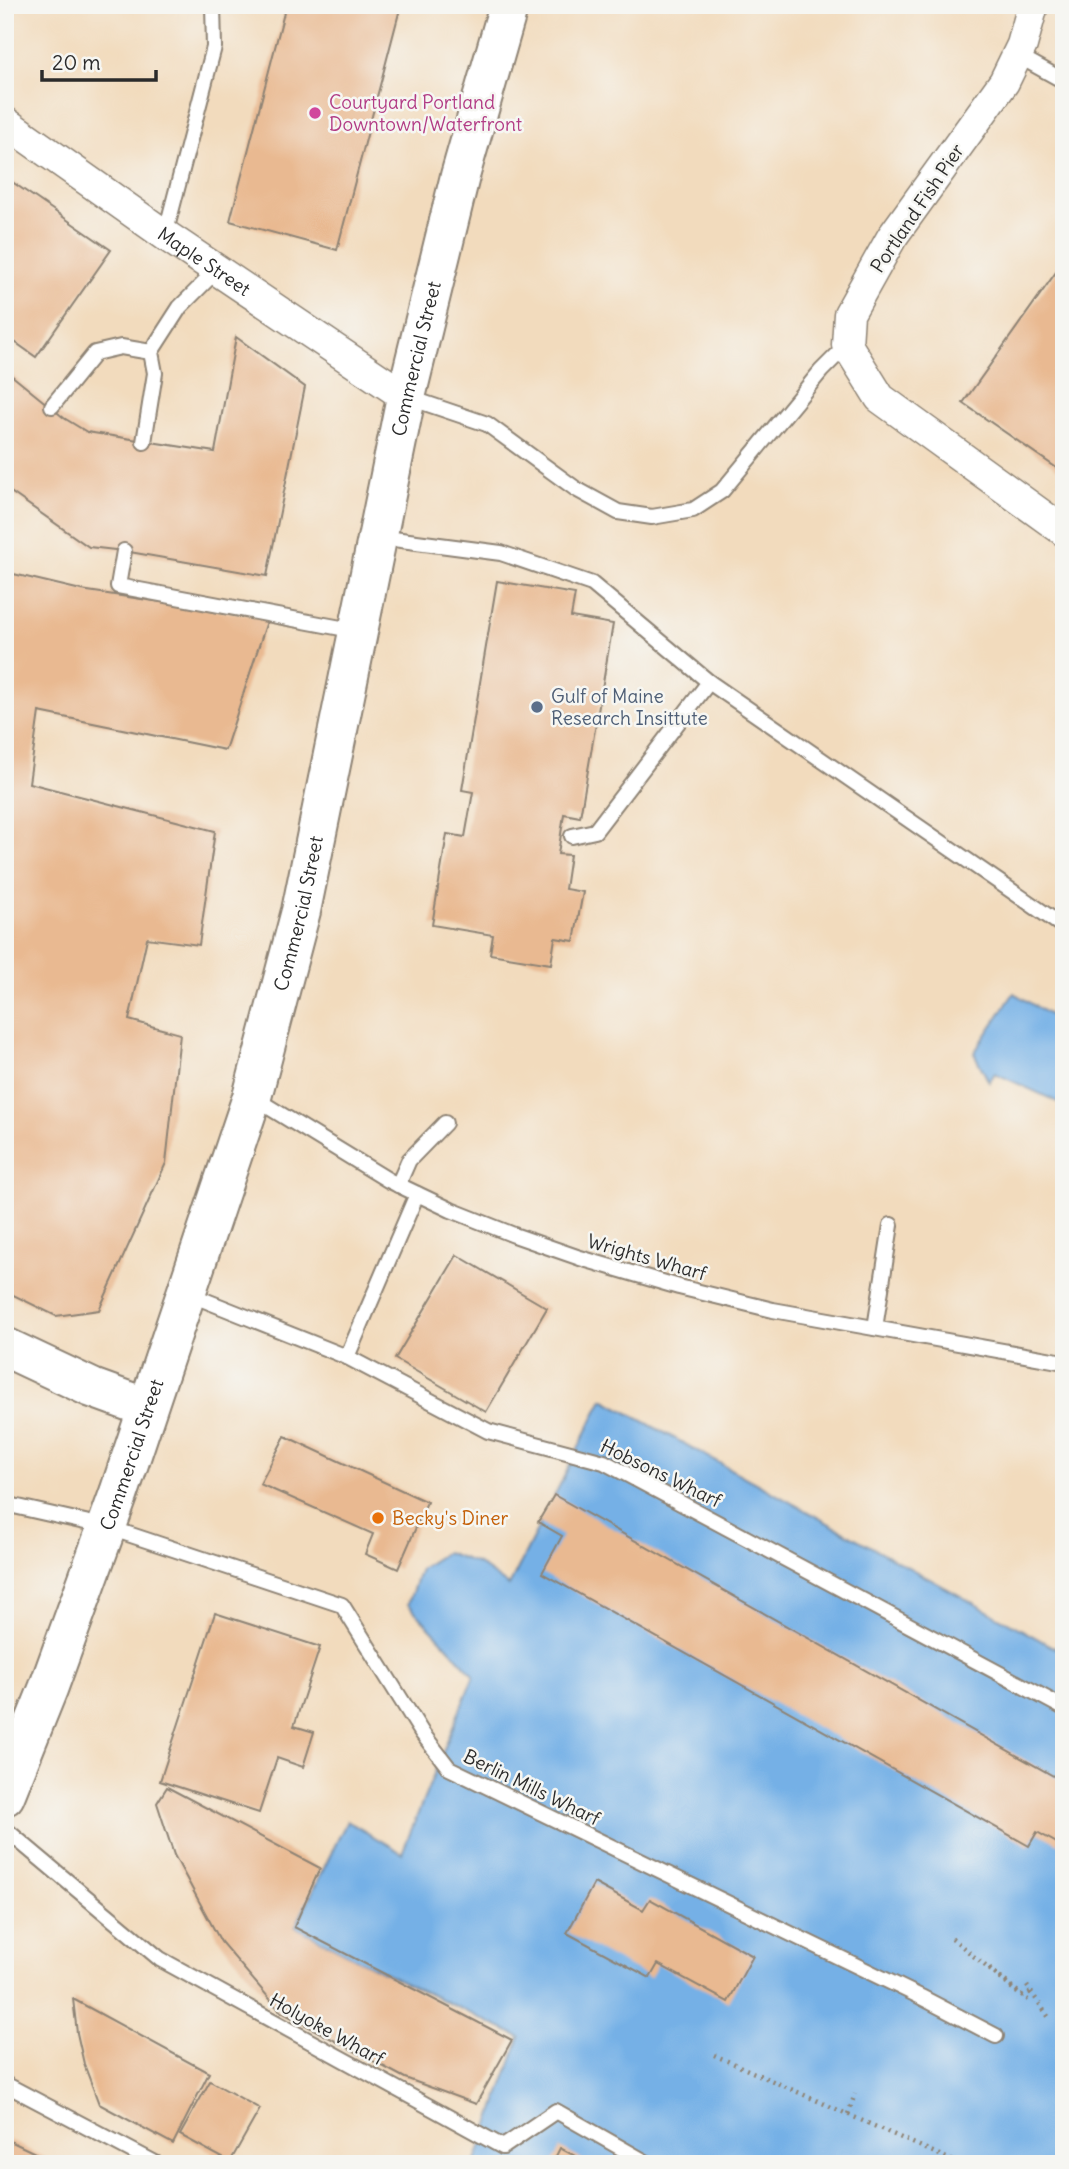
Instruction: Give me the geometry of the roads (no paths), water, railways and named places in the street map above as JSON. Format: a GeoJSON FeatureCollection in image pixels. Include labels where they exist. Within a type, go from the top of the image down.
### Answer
{"type":"FeatureCollection","features":[{"type":"Feature","properties":{"kind":"main road","name":"Commercial Street"},"geometry":{"type":"LineString","coordinates":[[5,1796],[48,1689],[107,1527],[252,1097],[301,911],[405,397],[460,176],[509,5]]}},
{"type":"Feature","properties":{"kind":"main road"},"geometry":{"type":"LineString","coordinates":[[5,1347],[92,1388],[147,1408]]}},
{"type":"Feature","properties":{"kind":"street","name":"Portland Fish Pier"},"geometry":{"type":"LineString","coordinates":[[847,345],[849,314],[892,237],[1004,82],[1017,55],[1033,5]]}},
{"type":"Feature","properties":{"kind":"street","name":"Maple Street"},"geometry":{"type":"LineString","coordinates":[[5,122],[165,235],[405,397]]}},
{"type":"Feature","properties":{"kind":"street"},"geometry":{"type":"LineString","coordinates":[[847,345],[880,398],[1064,531]]}},
{"type":"Feature","properties":{"kind":"lane"},"geometry":{"type":"LineString","coordinates":[[165,235],[214,47],[213,5]]}},
{"type":"Feature","properties":{"kind":"lane"},"geometry":{"type":"LineString","coordinates":[[1017,55],[1064,81]]}},
{"type":"Feature","properties":{"kind":"lane"},"geometry":{"type":"LineString","coordinates":[[144,442],[155,373],[151,352],[180,307],[217,270]]}},
{"type":"Feature","properties":{"kind":"lane"},"geometry":{"type":"LineString","coordinates":[[405,397],[486,424],[576,489],[618,512],[652,517],[693,510],[722,491],[821,371],[847,345]]}},
{"type":"Feature","properties":{"kind":"lane"},"geometry":{"type":"LineString","coordinates":[[52,406],[95,353],[121,347],[151,352]]}},
{"type":"Feature","properties":{"kind":"lane"},"geometry":{"type":"LineString","coordinates":[[377,537],[500,553],[592,584],[709,682],[1064,927]]}},
{"type":"Feature","properties":{"kind":"lane"},"geometry":{"type":"LineString","coordinates":[[124,551],[118,586],[358,631]]}},
{"type":"Feature","properties":{"kind":"lane"},"geometry":{"type":"LineString","coordinates":[[572,836],[595,831],[709,682]]}},
{"type":"Feature","properties":{"kind":"lane","name":"Wrights Wharf"},"geometry":{"type":"LineString","coordinates":[[252,1097],[398,1185],[514,1235],[593,1262],[773,1310],[1064,1362]]}},
{"type":"Feature","properties":{"kind":"lane"},"geometry":{"type":"LineString","coordinates":[[398,1185],[409,1160],[445,1123]]}},
{"type":"Feature","properties":{"kind":"lane"},"geometry":{"type":"LineString","coordinates":[[347,1357],[417,1194]]}},
{"type":"Feature","properties":{"kind":"lane"},"geometry":{"type":"LineString","coordinates":[[875,1328],[891,1224]]}},
{"type":"Feature","properties":{"kind":"lane","name":"Hobsons Wharf"},"geometry":{"type":"LineString","coordinates":[[187,1294],[347,1357],[488,1431],[604,1462],[1064,1708]]}},
{"type":"Feature","properties":{"kind":"lane","name":"Berlin Mills Wharf"},"geometry":{"type":"LineString","coordinates":[[5,1505],[107,1527],[342,1605],[422,1733],[449,1768],[996,2036]]}},
{"type":"Feature","properties":{"kind":"lane","name":"Holyoke Wharf"},"geometry":{"type":"LineString","coordinates":[[5,1829],[160,1959],[503,2147],[556,2111],[649,2164]]}},
{"type":"Feature","properties":{"kind":"lane"},"geometry":{"type":"LineString","coordinates":[[5,2084],[157,2164]]}},
{"type":"Feature","properties":{"kind":"water"},"geometry":{"type":"Polygon","coordinates":[[[1014,993],[1064,1024],[1064,1105],[995,1073],[989,1082],[974,1053],[1014,993]]]}},
{"type":"Feature","properties":{"kind":"water"},"geometry":{"type":"Polygon","coordinates":[[[603,1399],[1064,1653],[1064,2164],[475,2164],[520,2037],[295,1927],[347,1821],[402,1853],[474,1675],[408,1604],[420,1569],[446,1552],[478,1564],[509,1586],[603,1399]]]}},
{"type":"Feature","properties":{"kind":"place","name":"Courtyard Portland Downtown/Waterfront"},"geometry":{"type":"Point","coordinates":[315,113]}},
{"type":"Feature","properties":{"kind":"place","name":"Gulf of Maine Research Insittute"},"geometry":{"type":"Point","coordinates":[537,707]}},
{"type":"Feature","properties":{"kind":"place","name":"Becky's Diner"},"geometry":{"type":"Point","coordinates":[378,1518]}}]}
